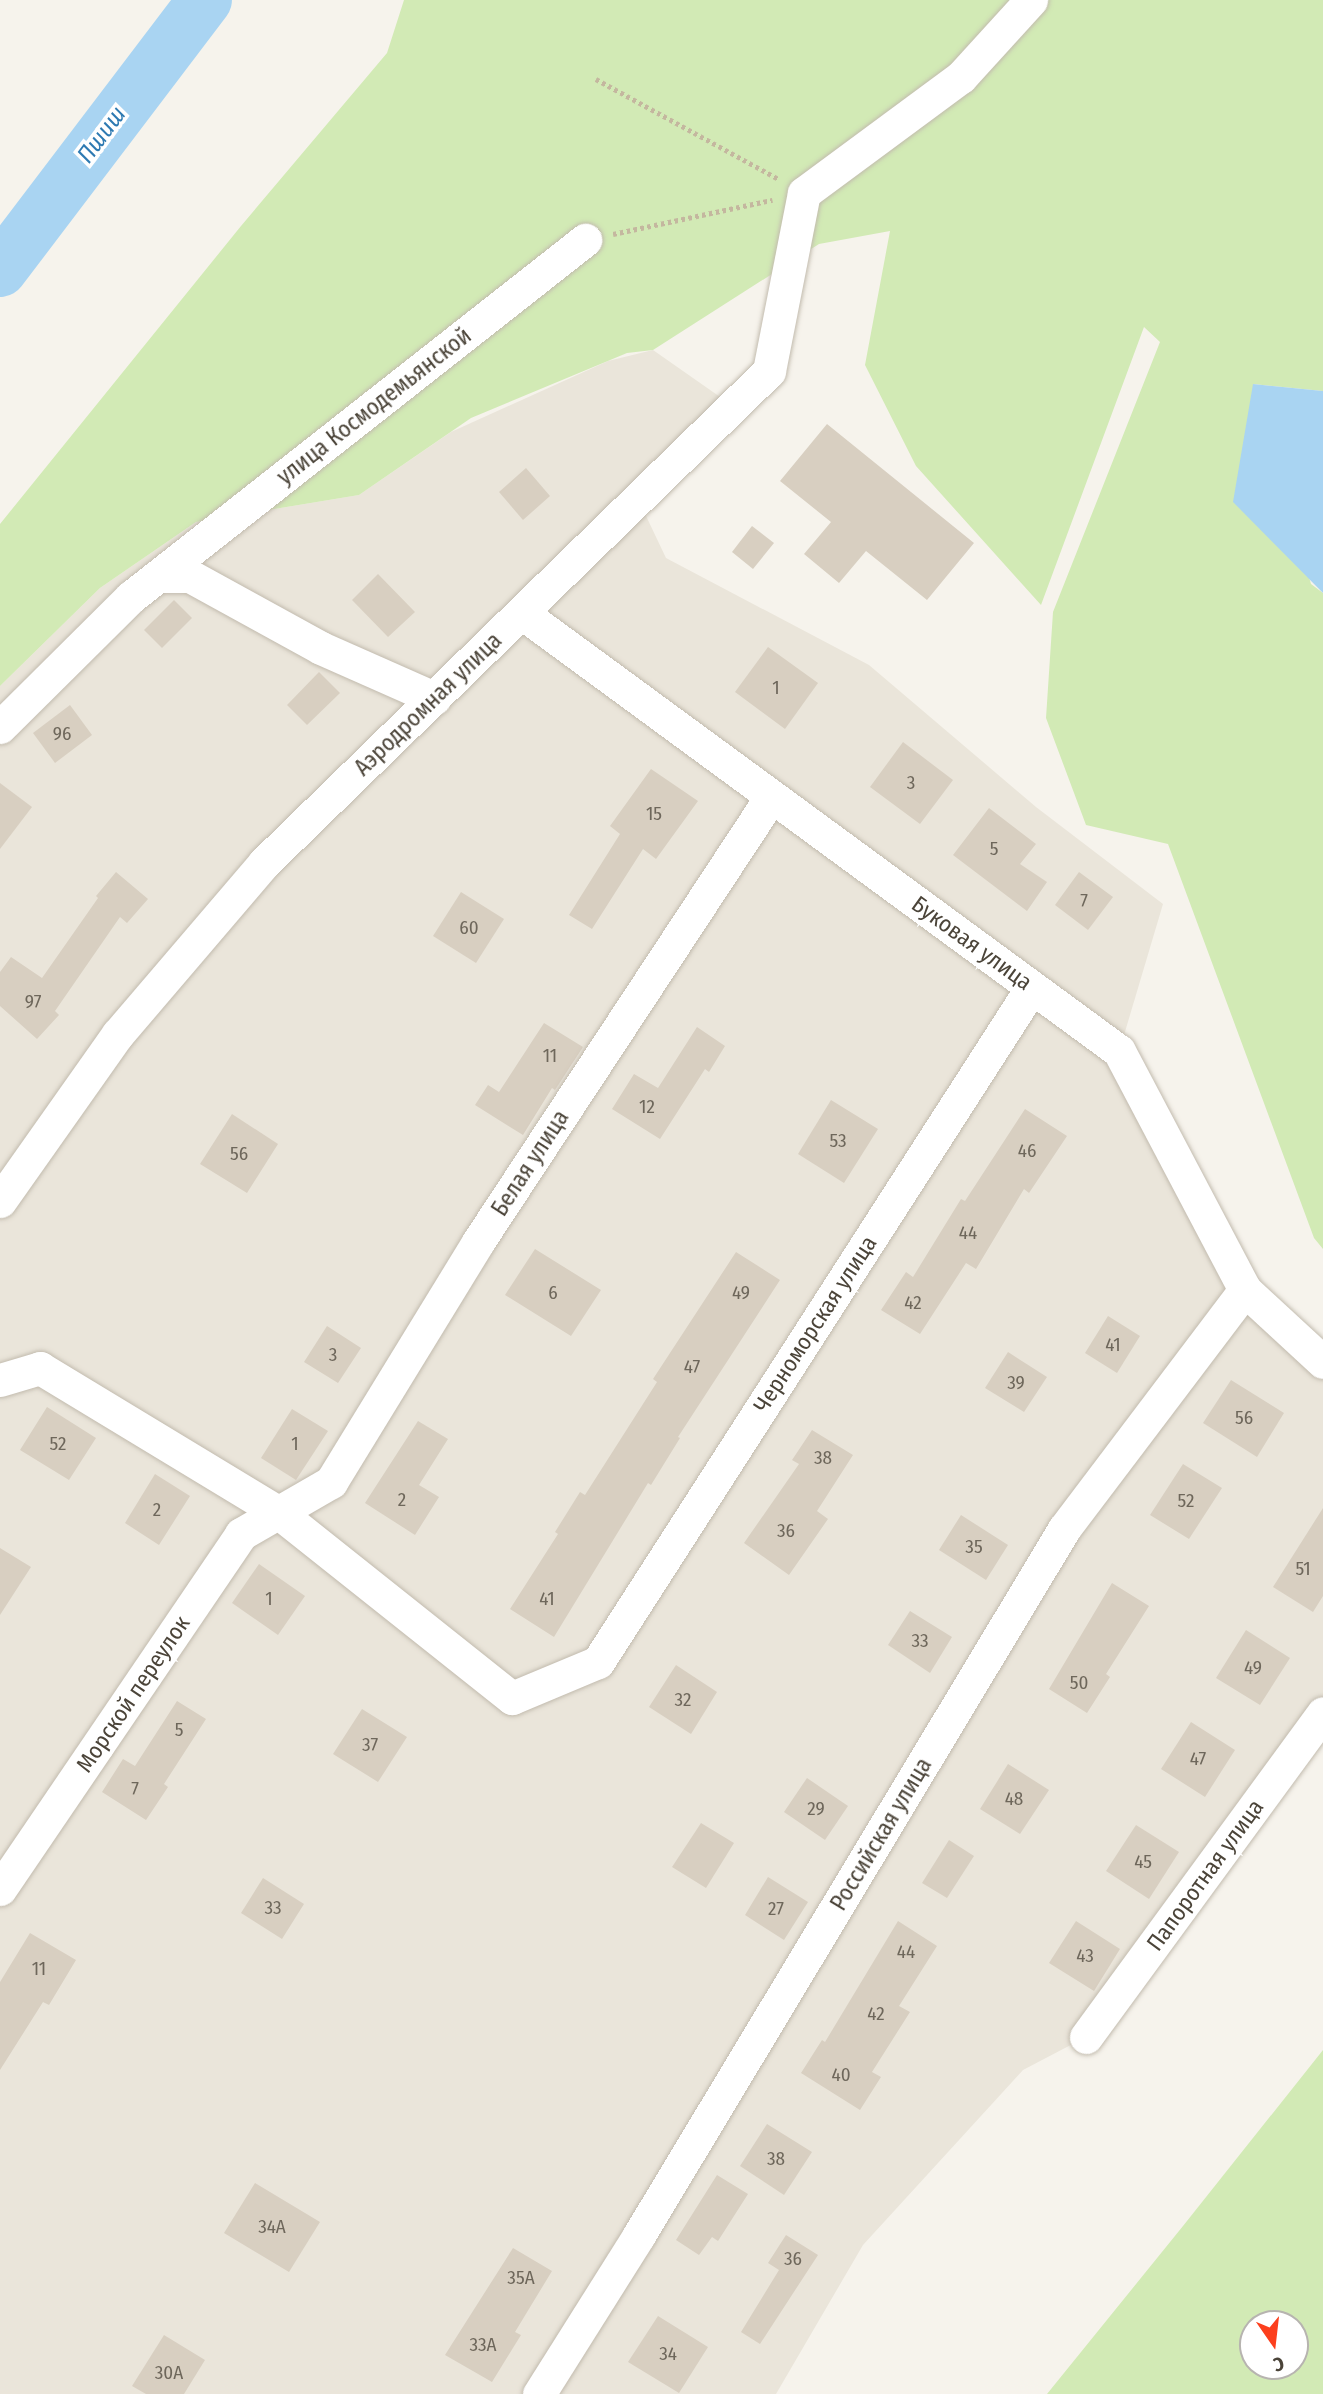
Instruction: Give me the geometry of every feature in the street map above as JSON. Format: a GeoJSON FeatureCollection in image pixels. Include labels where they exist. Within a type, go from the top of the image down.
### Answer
{"type":"FeatureCollection","features":[{"type":"Feature","properties":{"kind":"street"},"geometry":{"type":"LineString","coordinates":[[804,193],[961,77],[1031,0]]}},
{"type":"Feature","properties":{"kind":"street","name":"Аэродромная улица"},"geometry":{"type":"LineString","coordinates":[[0,1201],[118,1034],[264,863],[769,371],[804,193]]}},
{"type":"Feature","properties":{"kind":"street","name":"улица Космодемьянской"},"geometry":{"type":"LineString","coordinates":[[0,727],[131,597],[585,240]]}},
{"type":"Feature","properties":{"kind":"street"},"geometry":{"type":"LineString","coordinates":[[158,576],[190,576],[321,648],[434,698]]}},
{"type":"Feature","properties":{"kind":"street","name":"Буковая улица"},"geometry":{"type":"LineString","coordinates":[[522,613],[1119,1052],[1245,1290],[1323,1362]]}},
{"type":"Feature","properties":{"kind":"street","name":"Белая улица"},"geometry":{"type":"LineString","coordinates":[[278,1512],[331,1482],[478,1242],[771,797]]}},
{"type":"Feature","properties":{"kind":"street","name":"Черноморская улица"},"geometry":{"type":"LineString","coordinates":[[278,1512],[512,1698],[598,1662],[1032,987]]}},
{"type":"Feature","properties":{"kind":"street","name":"Российская улица"},"geometry":{"type":"LineString","coordinates":[[539,2394],[639,2235],[1064,1529],[1245,1290]]}},
{"type":"Feature","properties":{"kind":"street"},"geometry":{"type":"LineString","coordinates":[[0,1380],[40,1368],[278,1512]]}},
{"type":"Feature","properties":{"kind":"street","name":"Морской переулок"},"geometry":{"type":"LineString","coordinates":[[0,1889],[241,1534],[278,1512]]}},
{"type":"Feature","properties":{"kind":"street","name":"Папоротная улица"},"geometry":{"type":"LineString","coordinates":[[1086,2037],[1323,1713]]}},
{"type":"Feature","properties":{"kind":"path"},"geometry":{"type":"LineString","coordinates":[[596,79],[804,193]]}},
{"type":"Feature","properties":{"kind":"path"},"geometry":{"type":"LineString","coordinates":[[585,240],[804,193]]}},
{"type":"Feature","properties":{"kind":"shaded area"},"geometry":{"type":"Polygon","coordinates":[[[653,350],[733,406],[638,499],[666,558],[869,665],[1036,807],[1163,904],[1119,1052],[1245,1290],[1323,1362],[1323,1728],[1086,2037],[1023,2070],[863,2245],[776,2394],[0,2394],[0,686],[100,588],[196,522],[359,495],[451,432],[608,361],[653,350]]]}},
{"type":"Feature","properties":{"kind":"green space"},"geometry":{"type":"Polygon","coordinates":[[[404,0],[1323,0],[1323,391],[1253,384],[1311,584],[1323,593],[1323,1249],[1314,1238],[1168,844],[1086,825],[1046,718],[1053,612],[1160,342],[1144,327],[1041,605],[916,466],[865,365],[890,231],[819,244],[653,350],[627,353],[471,418],[359,495],[196,522],[100,588],[0,686],[0,524],[241,226],[387,53],[404,0]]]}},
{"type":"Feature","properties":{"kind":"green space"},"geometry":{"type":"Polygon","coordinates":[[[1323,2050],[1323,2394],[1047,2394],[1183,2226],[1323,2050]]]}},
{"type":"Feature","properties":{"kind":"water"},"geometry":{"type":"Polygon","coordinates":[[[1253,384],[1323,391],[1323,593],[1233,502],[1253,384]]]}},
{"type":"Feature","properties":{"kind":"building"},"geometry":{"type":"Polygon","coordinates":[[[827,424],[974,543],[927,600],[866,551],[839,583],[804,554],[831,522],[780,481],[827,424]]]}},
{"type":"Feature","properties":{"kind":"building"},"geometry":{"type":"Polygon","coordinates":[[[526,468],[550,496],[523,520],[499,492],[526,468]]]}},
{"type":"Feature","properties":{"kind":"building"},"geometry":{"type":"Polygon","coordinates":[[[752,526],[774,543],[753,569],[732,552],[752,526]]]}},
{"type":"Feature","properties":{"kind":"building"},"geometry":{"type":"Polygon","coordinates":[[[378,574],[415,612],[388,637],[352,600],[378,574]]]}},
{"type":"Feature","properties":{"kind":"building"},"geometry":{"type":"Polygon","coordinates":[[[174,600],[192,618],[162,648],[144,630],[174,600]]]}},
{"type":"Feature","properties":{"kind":"building"},"geometry":{"type":"Polygon","coordinates":[[[768,647],[818,683],[785,729],[735,692],[768,647]]]}},
{"type":"Feature","properties":{"kind":"building"},"geometry":{"type":"Polygon","coordinates":[[[319,672],[340,693],[307,725],[287,705],[319,672]]]}},
{"type":"Feature","properties":{"kind":"building"},"geometry":{"type":"Polygon","coordinates":[[[70,705],[92,735],[55,763],[33,733],[70,705]]]}},
{"type":"Feature","properties":{"kind":"building"},"geometry":{"type":"Polygon","coordinates":[[[903,742],[953,780],[920,824],[870,787],[903,742]]]}},
{"type":"Feature","properties":{"kind":"building"},"geometry":{"type":"Polygon","coordinates":[[[651,769],[698,801],[656,859],[643,849],[592,929],[569,915],[620,834],[610,826],[651,769]]]}},
{"type":"Feature","properties":{"kind":"building"},"geometry":{"type":"Polygon","coordinates":[[[0,783],[32,807],[0,849],[0,783]]]}},
{"type":"Feature","properties":{"kind":"building"},"geometry":{"type":"Polygon","coordinates":[[[989,808],[1036,844],[1020,864],[1047,882],[1027,911],[953,855],[989,808]]]}},
{"type":"Feature","properties":{"kind":"building"},"geometry":{"type":"Polygon","coordinates":[[[116,872],[148,899],[127,923],[120,917],[55,1011],[59,1015],[37,1039],[0,1006],[0,972],[11,957],[42,978],[98,898],[96,896],[116,872]]]}},
{"type":"Feature","properties":{"kind":"building"},"geometry":{"type":"Polygon","coordinates":[[[1079,872],[1113,897],[1088,930],[1055,905],[1079,872]]]}},
{"type":"Feature","properties":{"kind":"building"},"geometry":{"type":"Polygon","coordinates":[[[461,892],[504,919],[476,963],[433,936],[461,892]]]}},
{"type":"Feature","properties":{"kind":"building"},"geometry":{"type":"Polygon","coordinates":[[[544,1023],[583,1047],[555,1090],[552,1088],[523,1135],[475,1105],[488,1085],[499,1092],[544,1023]]]}},
{"type":"Feature","properties":{"kind":"building"},"geometry":{"type":"Polygon","coordinates":[[[697,1027],[725,1046],[709,1072],[705,1069],[660,1139],[612,1109],[634,1074],[658,1088],[697,1027]]]}},
{"type":"Feature","properties":{"kind":"building"},"geometry":{"type":"Polygon","coordinates":[[[831,1100],[878,1129],[844,1183],[798,1154],[831,1100]]]}},
{"type":"Feature","properties":{"kind":"building"},"geometry":{"type":"Polygon","coordinates":[[[1025,1109],[1067,1136],[1029,1193],[1024,1189],[976,1269],[966,1263],[920,1334],[881,1310],[906,1272],[913,1277],[961,1199],[965,1201],[1025,1109]]]}},
{"type":"Feature","properties":{"kind":"building"},"geometry":{"type":"Polygon","coordinates":[[[232,1114],[278,1144],[247,1193],[200,1164],[232,1114]]]}},
{"type":"Feature","properties":{"kind":"building"},"geometry":{"type":"Polygon","coordinates":[[[535,1249],[601,1290],[571,1336],[505,1295],[535,1249]]]}},
{"type":"Feature","properties":{"kind":"building"},"geometry":{"type":"Polygon","coordinates":[[[736,1252],[780,1280],[678,1437],[680,1438],[651,1485],[648,1483],[554,1637],[510,1609],[558,1534],[555,1532],[580,1492],[585,1495],[657,1382],[653,1379],[736,1252]]]}},
{"type":"Feature","properties":{"kind":"building"},"geometry":{"type":"Polygon","coordinates":[[[1108,1316],[1140,1336],[1117,1373],[1085,1353],[1108,1316]]]}},
{"type":"Feature","properties":{"kind":"building"},"geometry":{"type":"Polygon","coordinates":[[[327,1326],[361,1348],[338,1383],[304,1362],[327,1326]]]}},
{"type":"Feature","properties":{"kind":"building"},"geometry":{"type":"Polygon","coordinates":[[[1008,1352],[1047,1377],[1024,1412],[985,1388],[1008,1352]]]}},
{"type":"Feature","properties":{"kind":"building"},"geometry":{"type":"Polygon","coordinates":[[[1231,1380],[1284,1413],[1257,1457],[1203,1423],[1231,1380]]]}},
{"type":"Feature","properties":{"kind":"building"},"geometry":{"type":"Polygon","coordinates":[[[47,1407],[96,1438],[69,1480],[20,1450],[47,1407]]]}},
{"type":"Feature","properties":{"kind":"building"},"geometry":{"type":"Polygon","coordinates":[[[292,1409],[328,1431],[296,1480],[261,1458],[292,1409]]]}},
{"type":"Feature","properties":{"kind":"building"},"geometry":{"type":"Polygon","coordinates":[[[418,1421],[448,1439],[419,1485],[439,1497],[415,1535],[365,1503],[418,1421]]]}},
{"type":"Feature","properties":{"kind":"building"},"geometry":{"type":"Polygon","coordinates":[[[812,1430],[853,1455],[817,1511],[828,1519],[789,1575],[744,1543],[799,1464],[792,1460],[812,1430]]]}},
{"type":"Feature","properties":{"kind":"building"},"geometry":{"type":"Polygon","coordinates":[[[1183,1464],[1222,1488],[1189,1539],[1150,1515],[1183,1464]]]}},
{"type":"Feature","properties":{"kind":"building"},"geometry":{"type":"Polygon","coordinates":[[[155,1474],[190,1496],[159,1545],[125,1523],[155,1474]]]}},
{"type":"Feature","properties":{"kind":"building"},"geometry":{"type":"Polygon","coordinates":[[[1323,1508],[1323,1596],[1313,1612],[1273,1587],[1323,1508]]]}},
{"type":"Feature","properties":{"kind":"building"},"geometry":{"type":"Polygon","coordinates":[[[961,1515],[1008,1545],[986,1580],[939,1550],[961,1515]]]}},
{"type":"Feature","properties":{"kind":"building"},"geometry":{"type":"Polygon","coordinates":[[[0,1548],[31,1567],[0,1615],[0,1548]]]}},
{"type":"Feature","properties":{"kind":"building"},"geometry":{"type":"Polygon","coordinates":[[[259,1564],[305,1596],[278,1635],[232,1603],[259,1564]]]}},
{"type":"Feature","properties":{"kind":"building"},"geometry":{"type":"Polygon","coordinates":[[[1112,1583],[1149,1606],[1106,1674],[1110,1677],[1087,1713],[1049,1689],[1112,1583]]]}},
{"type":"Feature","properties":{"kind":"building"},"geometry":{"type":"Polygon","coordinates":[[[910,1611],[952,1637],[930,1673],[888,1645],[910,1611]]]}},
{"type":"Feature","properties":{"kind":"building"},"geometry":{"type":"Polygon","coordinates":[[[1246,1630],[1290,1658],[1260,1705],[1216,1678],[1246,1630]]]}},
{"type":"Feature","properties":{"kind":"building"},"geometry":{"type":"Polygon","coordinates":[[[676,1665],[717,1692],[691,1734],[649,1707],[676,1665]]]}},
{"type":"Feature","properties":{"kind":"building"},"geometry":{"type":"Polygon","coordinates":[[[177,1701],[206,1719],[164,1784],[168,1787],[146,1820],[102,1792],[123,1759],[135,1766],[177,1701]]]}},
{"type":"Feature","properties":{"kind":"building"},"geometry":{"type":"Polygon","coordinates":[[[362,1709],[407,1737],[378,1782],[333,1754],[362,1709]]]}},
{"type":"Feature","properties":{"kind":"building"},"geometry":{"type":"Polygon","coordinates":[[[1191,1722],[1235,1750],[1205,1797],[1161,1769],[1191,1722]]]}},
{"type":"Feature","properties":{"kind":"building"},"geometry":{"type":"Polygon","coordinates":[[[1008,1764],[1049,1790],[1020,1834],[980,1809],[1008,1764]]]}},
{"type":"Feature","properties":{"kind":"building"},"geometry":{"type":"Polygon","coordinates":[[[807,1778],[848,1806],[825,1840],[784,1812],[807,1778]]]}},
{"type":"Feature","properties":{"kind":"building"},"geometry":{"type":"Polygon","coordinates":[[[701,1823],[734,1843],[706,1888],[672,1867],[701,1823]]]}},
{"type":"Feature","properties":{"kind":"building"},"geometry":{"type":"Polygon","coordinates":[[[1136,1825],[1179,1852],[1149,1899],[1106,1871],[1136,1825]]]}},
{"type":"Feature","properties":{"kind":"building"},"geometry":{"type":"Polygon","coordinates":[[[949,1840],[974,1856],[947,1898],[922,1883],[949,1840]]]}},
{"type":"Feature","properties":{"kind":"building"},"geometry":{"type":"Polygon","coordinates":[[[768,1877],[808,1902],[784,1940],[745,1915],[768,1877]]]}},
{"type":"Feature","properties":{"kind":"building"},"geometry":{"type":"Polygon","coordinates":[[[263,1878],[304,1904],[282,1939],[241,1913],[263,1878]]]}},
{"type":"Feature","properties":{"kind":"building"},"geometry":{"type":"Polygon","coordinates":[[[898,1921],[937,1946],[899,2006],[910,2012],[872,2072],[881,2077],[860,2110],[801,2073],[822,2040],[825,2042],[898,1921]]]}},
{"type":"Feature","properties":{"kind":"building"},"geometry":{"type":"Polygon","coordinates":[[[1076,1921],[1120,1949],[1094,1991],[1049,1963],[1076,1921]]]}},
{"type":"Feature","properties":{"kind":"building"},"geometry":{"type":"Polygon","coordinates":[[[30,1933],[76,1960],[49,2005],[43,2002],[0,2070],[0,1982],[30,1933]]]}},
{"type":"Feature","properties":{"kind":"building"},"geometry":{"type":"Polygon","coordinates":[[[767,2124],[812,2152],[784,2195],[740,2166],[767,2124]]]}},
{"type":"Feature","properties":{"kind":"building"},"geometry":{"type":"Polygon","coordinates":[[[717,2175],[748,2194],[718,2241],[712,2237],[699,2255],[676,2240],[717,2175]]]}},
{"type":"Feature","properties":{"kind":"building"},"geometry":{"type":"Polygon","coordinates":[[[255,2183],[320,2222],[289,2272],[224,2233],[255,2183]]]}},
{"type":"Feature","properties":{"kind":"building"},"geometry":{"type":"Polygon","coordinates":[[[786,2235],[818,2255],[760,2344],[741,2332],[779,2270],[768,2263],[786,2235]]]}},
{"type":"Feature","properties":{"kind":"building"},"geometry":{"type":"Polygon","coordinates":[[[513,2248],[552,2271],[515,2332],[521,2335],[492,2382],[445,2355],[513,2248]]]}},
{"type":"Feature","properties":{"kind":"building"},"geometry":{"type":"Polygon","coordinates":[[[658,2316],[708,2347],[679,2393],[628,2362],[658,2316]]]}},
{"type":"Feature","properties":{"kind":"building"},"geometry":{"type":"Polygon","coordinates":[[[164,2335],[205,2360],[184,2394],[146,2394],[132,2386],[164,2335]]]}},
{"type":"Feature","properties":{"kind":"waterway","name":"Пшиш"},"geometry":{"type":"LineString","coordinates":[[0,270],[205,0]]}}]}
